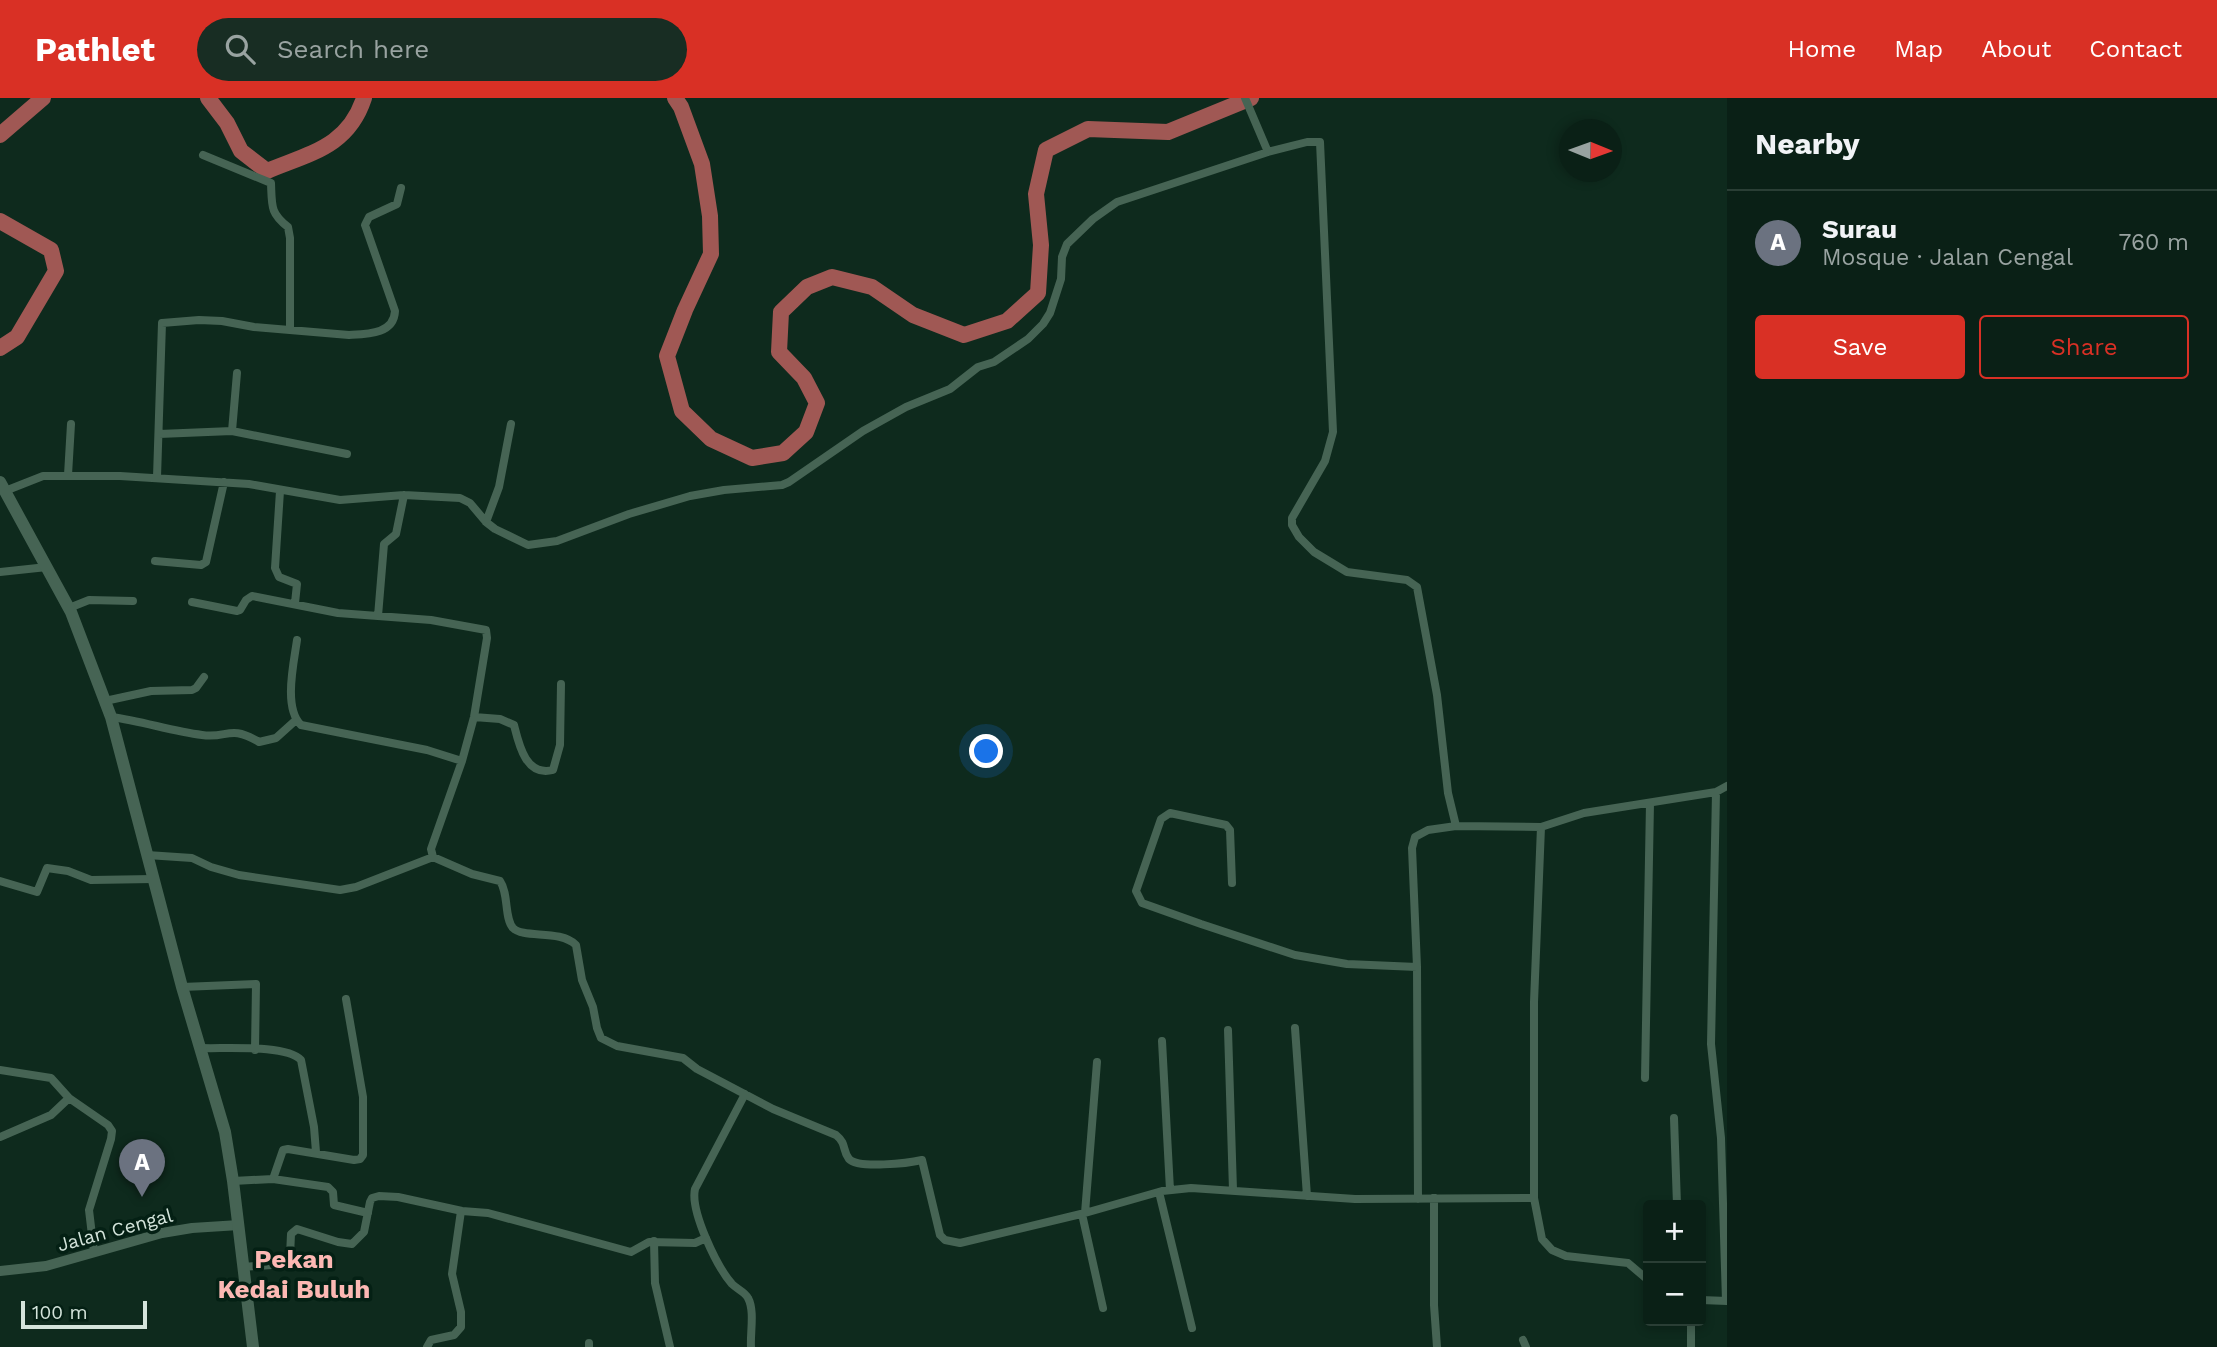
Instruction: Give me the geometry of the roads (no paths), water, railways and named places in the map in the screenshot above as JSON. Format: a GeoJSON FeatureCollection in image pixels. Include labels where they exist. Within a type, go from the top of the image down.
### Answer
{"type":"FeatureCollection","features":[{"type":"Feature","properties":{"kind":"main road"},"geometry":{"type":"LineString","coordinates":[[2,487],[69,608],[111,717],[146,855],[222,1122],[233,1181],[253,1347]]}},
{"type":"Feature","properties":{"kind":"street"},"geometry":{"type":"LineString","coordinates":[[1245,98],[1268,152]]}},
{"type":"Feature","properties":{"kind":"street"},"geometry":{"type":"LineString","coordinates":[[2,487],[43,476],[158,477],[249,484],[340,500],[404,495],[466,499],[486,522],[504,535],[528,545],[557,541],[629,514],[690,496],[789,482],[863,431],[906,407],[950,389],[978,367],[994,362],[1028,339],[1050,313],[1061,279],[1062,257],[1067,244],[1093,219],[1117,202],[1268,152],[1307,142],[1320,142],[1333,432],[1325,461],[1295,510],[1292,525],[1299,537],[1314,552],[1348,572],[1407,580],[1417,587],[1437,695],[1448,793],[1456,826]]}},
{"type":"Feature","properties":{"kind":"street"},"geometry":{"type":"LineString","coordinates":[[203,155],[271,183],[275,216],[288,227],[290,238],[290,330]]}},
{"type":"Feature","properties":{"kind":"street"},"geometry":{"type":"LineString","coordinates":[[158,477],[162,323],[214,321],[349,335],[373,332],[391,325],[395,311],[365,225],[369,217],[397,204],[401,188]]}},
{"type":"Feature","properties":{"kind":"street"},"geometry":{"type":"LineString","coordinates":[[232,431],[237,373]]}},
{"type":"Feature","properties":{"kind":"street"},"geometry":{"type":"LineString","coordinates":[[68,475],[72,424]]}},
{"type":"Feature","properties":{"kind":"street"},"geometry":{"type":"LineString","coordinates":[[486,522],[499,487],[511,424]]}},
{"type":"Feature","properties":{"kind":"street"},"geometry":{"type":"LineString","coordinates":[[159,433],[232,431],[347,454]]}},
{"type":"Feature","properties":{"kind":"street"},"geometry":{"type":"LineString","coordinates":[[155,561],[203,565],[206,562],[224,482]]}},
{"type":"Feature","properties":{"kind":"street"},"geometry":{"type":"LineString","coordinates":[[280,491],[275,568],[279,577],[297,584],[295,603]]}},
{"type":"Feature","properties":{"kind":"street"},"geometry":{"type":"LineString","coordinates":[[378,616],[384,544],[396,534],[404,495]]}},
{"type":"Feature","properties":{"kind":"street"},"geometry":{"type":"LineString","coordinates":[[0,572],[47,567]]}},
{"type":"Feature","properties":{"kind":"street"},"geometry":{"type":"LineString","coordinates":[[192,602],[237,611],[252,596],[338,613],[431,620],[486,630],[474,717],[462,761],[431,849],[433,857]]}},
{"type":"Feature","properties":{"kind":"street"},"geometry":{"type":"LineString","coordinates":[[69,608],[89,600],[134,601]]}},
{"type":"Feature","properties":{"kind":"street"},"geometry":{"type":"LineString","coordinates":[[297,639],[292,687],[293,713],[301,725],[427,750],[462,761]]}},
{"type":"Feature","properties":{"kind":"street"},"geometry":{"type":"LineString","coordinates":[[105,701],[151,691],[192,690],[204,677]]}},
{"type":"Feature","properties":{"kind":"street"},"geometry":{"type":"LineString","coordinates":[[474,717],[500,719],[514,725],[527,762],[539,770],[553,770],[560,745],[561,684]]}},
{"type":"Feature","properties":{"kind":"street"},"geometry":{"type":"LineString","coordinates":[[111,717],[201,735],[232,732],[248,735],[259,742],[276,738],[296,720]]}},
{"type":"Feature","properties":{"kind":"street"},"geometry":{"type":"LineString","coordinates":[[1418,1199],[1415,837],[1421,832],[1456,826],[1541,827],[1584,813],[1724,791],[1712,1044],[1721,1138],[1726,1301],[1706,1300]]}},
{"type":"Feature","properties":{"kind":"street"},"geometry":{"type":"LineString","coordinates":[[1645,1078],[1650,803]]}},
{"type":"Feature","properties":{"kind":"street"},"geometry":{"type":"LineString","coordinates":[[1232,883],[1230,830],[1226,825],[1170,813],[1161,819],[1136,891],[1142,902],[1295,955],[1347,964],[1416,967]]}},
{"type":"Feature","properties":{"kind":"street"},"geometry":{"type":"LineString","coordinates":[[1541,827],[1534,1002],[1534,1198],[1542,1239],[1552,1250],[1566,1256],[1628,1263],[1643,1276]]}},
{"type":"Feature","properties":{"kind":"street"},"geometry":{"type":"LineString","coordinates":[[146,855],[192,858],[239,875],[340,890],[356,887],[433,857],[472,874],[500,881],[510,922],[518,931],[565,937],[576,945],[582,980],[601,1038],[617,1046],[683,1058],[697,1069],[773,1109],[836,1135],[843,1141],[848,1157],[855,1163],[911,1163],[922,1160],[940,1235],[952,1243],[960,1244],[1084,1214],[1159,1192],[1191,1188],[1355,1199],[1534,1198]]}},
{"type":"Feature","properties":{"kind":"street"},"geometry":{"type":"LineString","coordinates":[[0,881],[37,892],[47,868],[68,871],[91,880],[153,879]]}},
{"type":"Feature","properties":{"kind":"street"},"geometry":{"type":"LineString","coordinates":[[182,986],[256,985],[255,1050]]}},
{"type":"Feature","properties":{"kind":"street"},"geometry":{"type":"LineString","coordinates":[[273,1179],[283,1150],[316,1152],[354,1160],[363,1155],[363,1097],[346,999]]}},
{"type":"Feature","properties":{"kind":"street"},"geometry":{"type":"LineString","coordinates":[[1294,1028],[1307,1196]]}},
{"type":"Feature","properties":{"kind":"street"},"geometry":{"type":"LineString","coordinates":[[1228,1030],[1233,1190]]}},
{"type":"Feature","properties":{"kind":"street"},"geometry":{"type":"LineString","coordinates":[[1162,1041],[1170,1190]]}},
{"type":"Feature","properties":{"kind":"street"},"geometry":{"type":"LineString","coordinates":[[201,1048],[295,1054],[301,1060],[316,1152]]}},
{"type":"Feature","properties":{"kind":"street"},"geometry":{"type":"LineString","coordinates":[[1097,1062],[1084,1214],[1103,1308]]}},
{"type":"Feature","properties":{"kind":"street"},"geometry":{"type":"LineString","coordinates":[[0,1070],[51,1078],[69,1098],[108,1125],[112,1131],[89,1210],[94,1252]]}},
{"type":"Feature","properties":{"kind":"street"},"geometry":{"type":"LineString","coordinates":[[745,1094],[695,1189],[694,1204],[706,1238],[730,1282],[748,1297],[751,1308],[751,1347]]}},
{"type":"Feature","properties":{"kind":"street"},"geometry":{"type":"LineString","coordinates":[[0,1137],[51,1115],[69,1098]]}},
{"type":"Feature","properties":{"kind":"street"},"geometry":{"type":"LineString","coordinates":[[1674,1118],[1677,1200]]}},
{"type":"Feature","properties":{"kind":"street"},"geometry":{"type":"LineString","coordinates":[[233,1181],[273,1179],[328,1187],[333,1192],[334,1205],[368,1213]]}},
{"type":"Feature","properties":{"kind":"street"},"geometry":{"type":"LineString","coordinates":[[1159,1192],[1192,1328]]}},
{"type":"Feature","properties":{"kind":"street"},"geometry":{"type":"LineString","coordinates":[[242,1266],[286,1264],[290,1256],[291,1234],[297,1229],[352,1244],[362,1236],[372,1198],[379,1196],[398,1197],[461,1211],[494,1214],[631,1252],[654,1241],[695,1243],[706,1238]]}},
{"type":"Feature","properties":{"kind":"street"},"geometry":{"type":"LineString","coordinates":[[1434,1198],[1434,1305],[1437,1347]]}},
{"type":"Feature","properties":{"kind":"street"},"geometry":{"type":"LineString","coordinates":[[426,1347],[432,1340],[453,1335],[461,1327],[461,1312],[452,1274],[461,1211]]}},
{"type":"Feature","properties":{"kind":"street","name":"Jalan Cengal"},"geometry":{"type":"LineString","coordinates":[[0,1272],[46,1266],[192,1228],[239,1225]]}},
{"type":"Feature","properties":{"kind":"street"},"geometry":{"type":"LineString","coordinates":[[654,1241],[654,1283],[670,1347]]}},
{"type":"Feature","properties":{"kind":"street"},"geometry":{"type":"LineString","coordinates":[[1691,1326],[1691,1347]]}},
{"type":"Feature","properties":{"kind":"waterway"},"geometry":{"type":"LineString","coordinates":[[0,135],[43,98]]}},
{"type":"Feature","properties":{"kind":"waterway"},"geometry":{"type":"LineString","coordinates":[[208,98],[227,123],[241,151],[267,171],[312,153],[338,138],[348,128],[364,98]]}},
{"type":"Feature","properties":{"kind":"waterway"},"geometry":{"type":"LineString","coordinates":[[675,98],[681,107],[702,164],[710,216],[711,254],[667,356],[682,411],[711,439],[752,458],[783,453],[806,432],[817,403],[804,378],[779,352],[781,312],[807,287],[832,277],[872,287],[913,315],[964,335],[1007,321],[1038,293],[1041,245],[1036,194],[1046,150],[1088,129],[1168,132],[1251,98]]}},
{"type":"Feature","properties":{"kind":"waterway"},"geometry":{"type":"LineString","coordinates":[[0,221],[51,250],[56,271],[17,337],[0,348]]}},
{"type":"Feature","properties":{"kind":"place","name":"Surau"},"geometry":{"type":"Point","coordinates":[142,1197]}},
{"type":"Feature","properties":{"kind":"district","name":"Pekan Kedai Buluh"},"geometry":{"type":"Point","coordinates":[294,1274]}}]}
